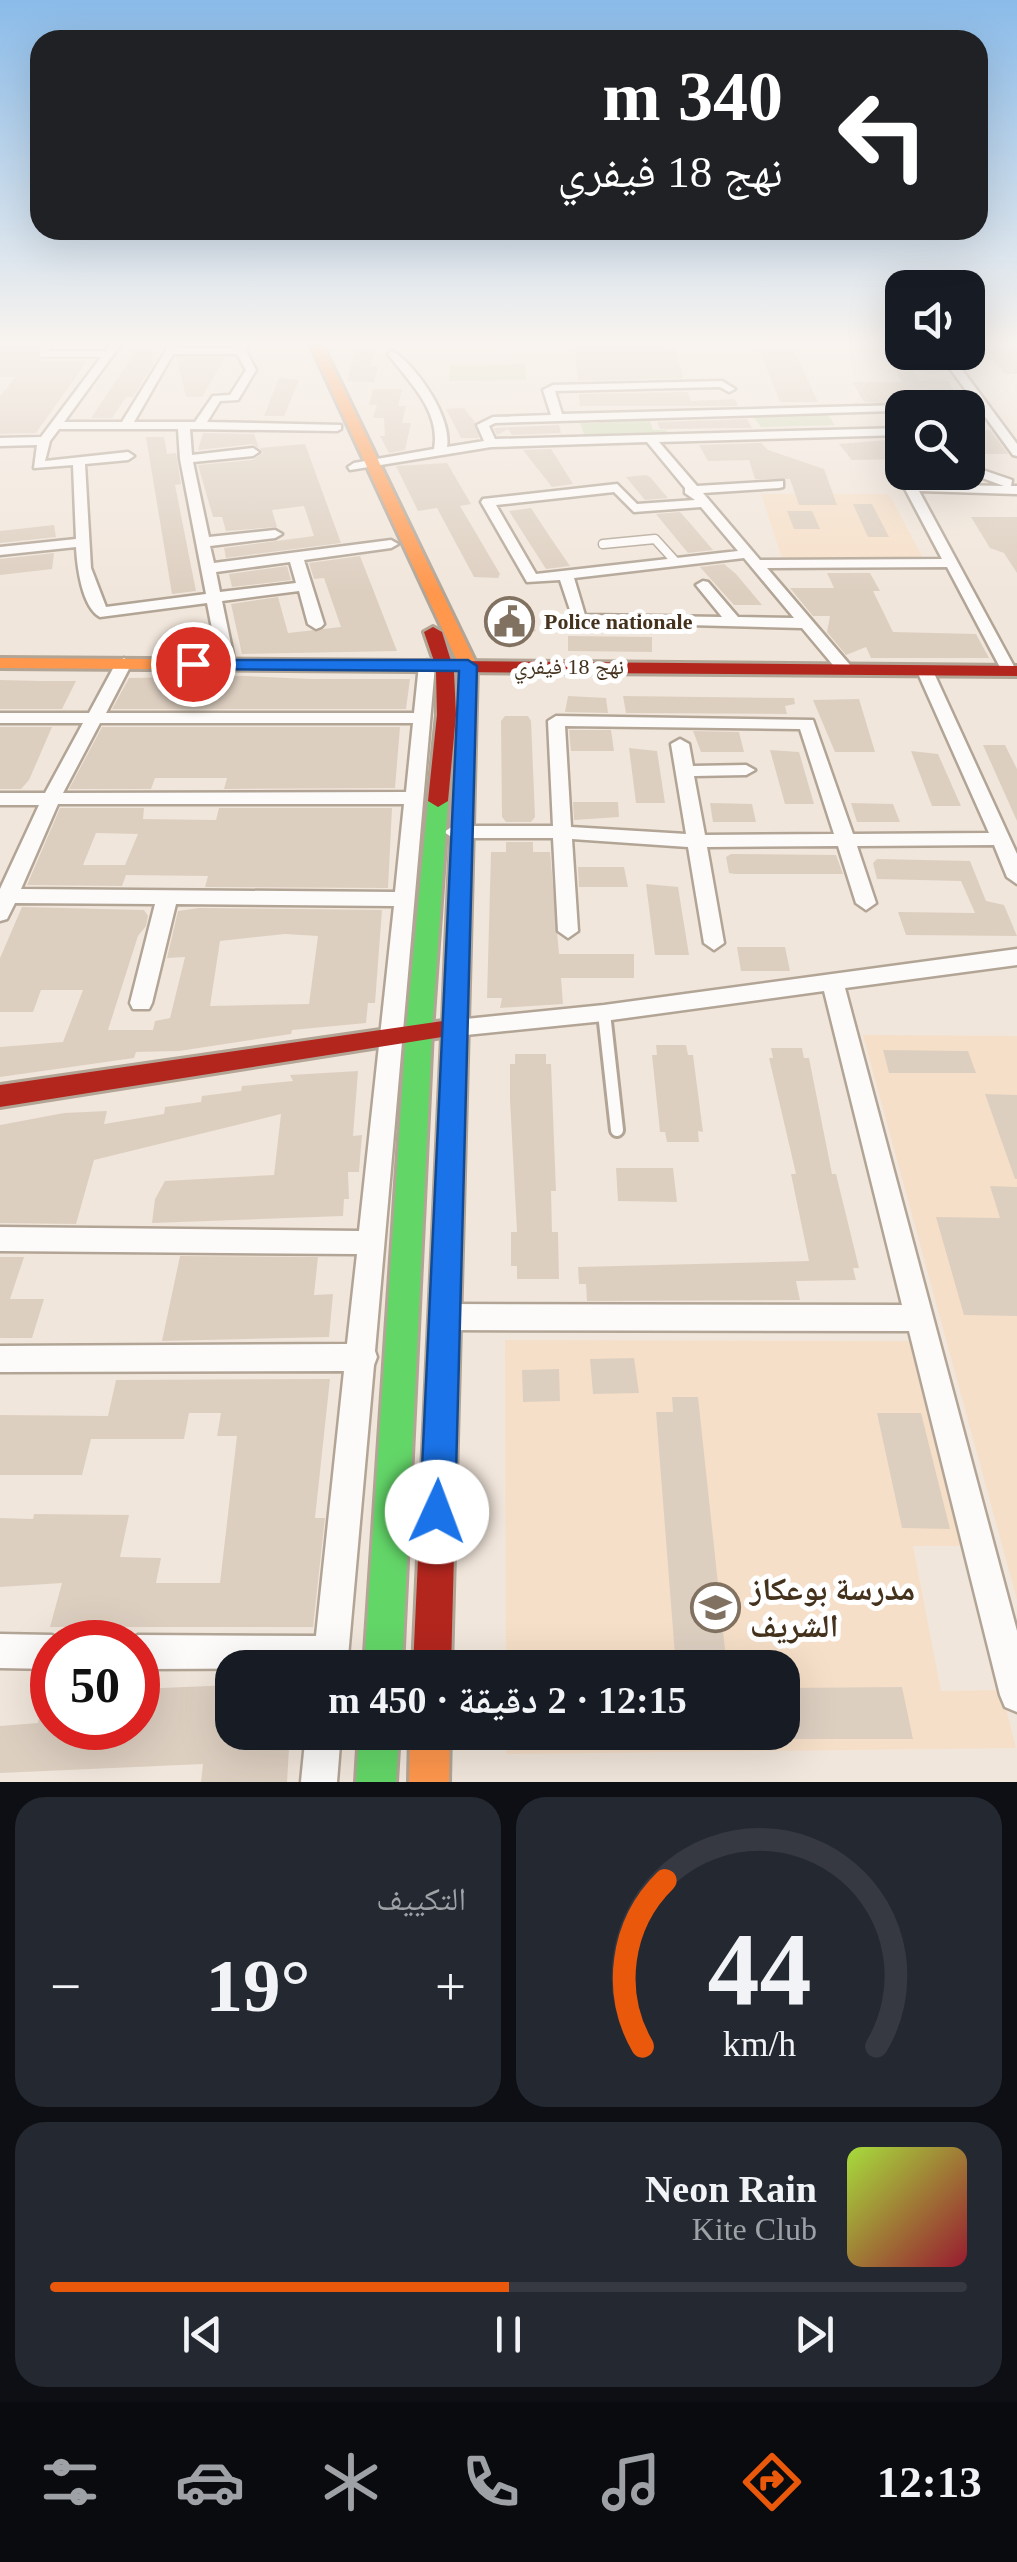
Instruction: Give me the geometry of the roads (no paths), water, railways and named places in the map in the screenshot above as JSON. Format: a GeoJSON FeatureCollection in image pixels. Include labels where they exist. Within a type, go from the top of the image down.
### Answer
{"type":"FeatureCollection","features":[{"type":"Feature","properties":{"kind":"main road"},"geometry":{"type":"LineString","coordinates":[[337,427],[362,465],[447,665],[462,832],[433,1650]]}},
{"type":"Feature","properties":{"kind":"main road"},"geometry":{"type":"LineString","coordinates":[[348,427],[391,544],[447,665],[421,833],[419,1031],[384,1650]]}},
{"type":"Feature","properties":{"kind":"main road","name":"نهج 18 فيفري"},"geometry":{"type":"LineString","coordinates":[[0,663],[1014,671]]}},
{"type":"Feature","properties":{"kind":"main road"},"geometry":{"type":"LineString","coordinates":[[0,1096],[456,1028]]}},
{"type":"Feature","properties":{"kind":"main road"},"geometry":{"type":"LineString","coordinates":[[376,1782],[378,1750]]}},
{"type":"Feature","properties":{"kind":"main road"},"geometry":{"type":"LineString","coordinates":[[428,1782],[429,1750]]}},
{"type":"Feature","properties":{"kind":"street"},"geometry":{"type":"LineString","coordinates":[[57,427],[44,442],[38,465],[128,456]]}},
{"type":"Feature","properties":{"kind":"street"},"geometry":{"type":"LineString","coordinates":[[184,427],[186,459],[227,664]]}},
{"type":"Feature","properties":{"kind":"street"},"geometry":{"type":"LineString","coordinates":[[440,452],[444,442],[442,427]]}},
{"type":"Feature","properties":{"kind":"street"},"geometry":{"type":"LineString","coordinates":[[484,427],[491,443]]}},
{"type":"Feature","properties":{"kind":"street"},"geometry":{"type":"LineString","coordinates":[[999,427],[1017,452]]}},
{"type":"Feature","properties":{"kind":"street"},"geometry":{"type":"LineString","coordinates":[[362,465],[491,443],[885,431]]}},
{"type":"Feature","properties":{"kind":"street"},"geometry":{"type":"LineString","coordinates":[[650,438],[802,623],[844,668]]}},
{"type":"Feature","properties":{"kind":"street"},"geometry":{"type":"LineString","coordinates":[[0,442],[44,442]]}},
{"type":"Feature","properties":{"kind":"street"},"geometry":{"type":"LineString","coordinates":[[186,459],[253,452]]}},
{"type":"Feature","properties":{"kind":"street"},"geometry":{"type":"LineString","coordinates":[[79,461],[84,568],[100,612],[304,586]]}},
{"type":"Feature","properties":{"kind":"street"},"geometry":{"type":"LineString","coordinates":[[985,476],[1017,488]]}},
{"type":"Feature","properties":{"kind":"street"},"geometry":{"type":"LineString","coordinates":[[779,484],[634,508],[617,488],[488,502],[532,578],[675,561],[951,562]]}},
{"type":"Feature","properties":{"kind":"street"},"geometry":{"type":"LineString","coordinates":[[1014,671],[910,487],[1017,488]]}},
{"type":"Feature","properties":{"kind":"street"},"geometry":{"type":"LineString","coordinates":[[205,542],[275,534]]}},
{"type":"Feature","properties":{"kind":"street"},"geometry":{"type":"LineString","coordinates":[[0,551],[82,542]]}},
{"type":"Feature","properties":{"kind":"street"},"geometry":{"type":"LineString","coordinates":[[210,568],[391,544]]}},
{"type":"Feature","properties":{"kind":"street"},"geometry":{"type":"LineString","coordinates":[[296,557],[316,624]]}},
{"type":"Feature","properties":{"kind":"street"},"geometry":{"type":"LineString","coordinates":[[566,575],[579,620],[802,623]]}},
{"type":"Feature","properties":{"kind":"street"},"geometry":{"type":"LineString","coordinates":[[704,585],[734,623]]}},
{"type":"Feature","properties":{"kind":"street"},"geometry":{"type":"LineString","coordinates":[[124,663],[91,718],[3,902],[405,899]]}},
{"type":"Feature","properties":{"kind":"street"},"geometry":{"type":"LineString","coordinates":[[332,1650],[405,899],[421,833],[414,798],[423,718],[447,665]]}},
{"type":"Feature","properties":{"kind":"street"},"geometry":{"type":"LineString","coordinates":[[926,671],[1017,877]]}},
{"type":"Feature","properties":{"kind":"street"},"geometry":{"type":"LineString","coordinates":[[0,718],[423,718]]}},
{"type":"Feature","properties":{"kind":"street"},"geometry":{"type":"LineString","coordinates":[[568,931],[559,832],[556,721],[807,724],[866,903]]}},
{"type":"Feature","properties":{"kind":"street"},"geometry":{"type":"LineString","coordinates":[[680,744],[714,942]]}},
{"type":"Feature","properties":{"kind":"street"},"geometry":{"type":"LineString","coordinates":[[684,771],[746,770]]}},
{"type":"Feature","properties":{"kind":"street"},"geometry":{"type":"LineString","coordinates":[[0,799],[414,798]]}},
{"type":"Feature","properties":{"kind":"street"},"geometry":{"type":"LineString","coordinates":[[421,833],[559,832],[696,841],[1001,839]]}},
{"type":"Feature","properties":{"kind":"street"},"geometry":{"type":"LineString","coordinates":[[141,1003],[167,898]]}},
{"type":"Feature","properties":{"kind":"street"},"geometry":{"type":"LineString","coordinates":[[456,1028],[604,1014],[1017,957]]}},
{"type":"Feature","properties":{"kind":"street"},"geometry":{"type":"LineString","coordinates":[[832,980],[1017,1696]]}},
{"type":"Feature","properties":{"kind":"street"},"geometry":{"type":"LineString","coordinates":[[0,1239],[373,1243]]}},
{"type":"Feature","properties":{"kind":"street"},"geometry":{"type":"LineString","coordinates":[[444,1318],[919,1318]]}},
{"type":"Feature","properties":{"kind":"street"},"geometry":{"type":"LineString","coordinates":[[0,1359],[363,1357]]}},
{"type":"Feature","properties":{"kind":"street"},"geometry":{"type":"LineString","coordinates":[[0,1651],[30,1652]]}},
{"type":"Feature","properties":{"kind":"street"},"geometry":{"type":"LineString","coordinates":[[160,1653],[215,1655]]}},
{"type":"Feature","properties":{"kind":"street"},"geometry":{"type":"LineString","coordinates":[[319,1782],[322,1750]]}},
{"type":"Feature","properties":{"kind":"lane"},"geometry":{"type":"LineString","coordinates":[[603,544],[655,538],[675,561]]}},
{"type":"Feature","properties":{"kind":"lane"},"geometry":{"type":"LineString","coordinates":[[604,1014],[617,1130]]}},
{"type":"Feature","properties":{"kind":"place","name":"Police nationale"},"geometry":{"type":"Point","coordinates":[509,621]}},
{"type":"Feature","properties":{"kind":"place","name":"مدرسة بوعكاز الشريف"},"geometry":{"type":"Point","coordinates":[715,1607]}}]}
